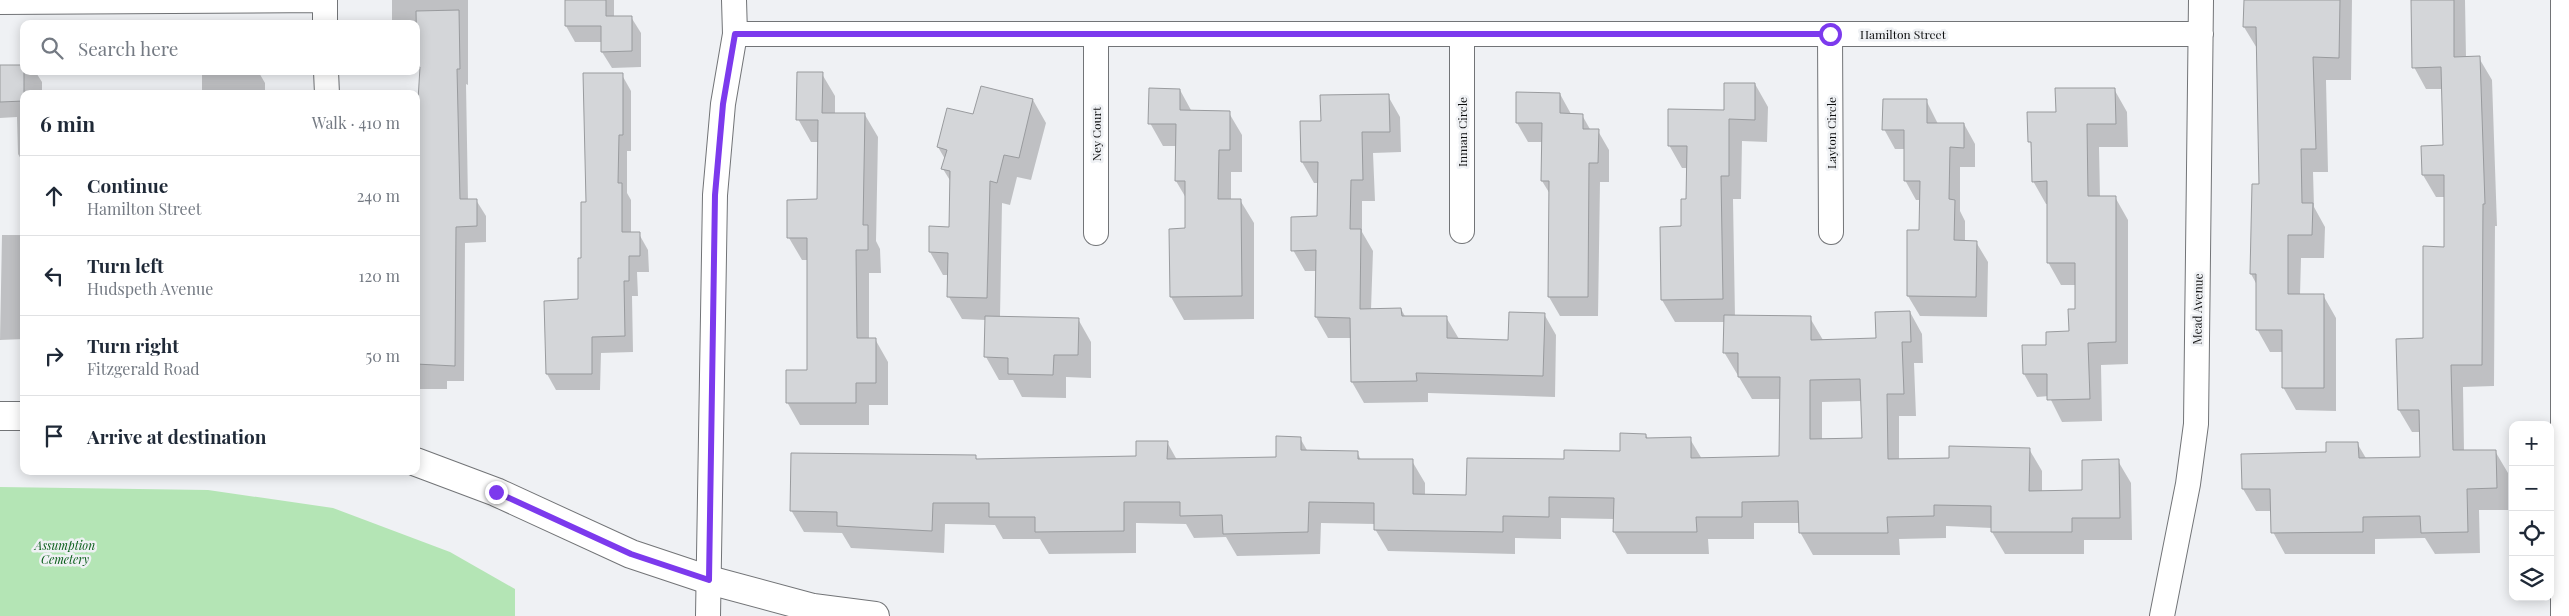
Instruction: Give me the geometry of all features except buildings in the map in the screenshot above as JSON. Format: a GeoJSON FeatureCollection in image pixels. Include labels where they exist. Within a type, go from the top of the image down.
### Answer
{"type":"FeatureCollection","features":[{"type":"Feature","properties":{"kind":"main road"},"geometry":{"type":"LineString","coordinates":[[0,416],[20,416]]}},
{"type":"Feature","properties":{"kind":"main road"},"geometry":{"type":"LineString","coordinates":[[420,464],[496,492],[631,554],[709,580],[812,608],[875,616]]}},
{"type":"Feature","properties":{"kind":"street"},"geometry":{"type":"LineString","coordinates":[[0,2],[325,0],[325,20]]}},
{"type":"Feature","properties":{"kind":"street"},"geometry":{"type":"LineString","coordinates":[[708,616],[715,195],[723,104],[735,34],[734,0]]}},
{"type":"Feature","properties":{"kind":"street","name":"Mead Avenue"},"geometry":{"type":"LineString","coordinates":[[2162,616],[2188,484],[2196,424],[2201,0]]}},
{"type":"Feature","properties":{"kind":"street"},"geometry":{"type":"LineString","coordinates":[[2563,0],[2566,225],[2563,616]]}},
{"type":"Feature","properties":{"kind":"street","name":"Hamilton Street"},"geometry":{"type":"LineString","coordinates":[[735,34],[2201,34]]}},
{"type":"Feature","properties":{"kind":"street","name":"Ney Court"},"geometry":{"type":"LineString","coordinates":[[1096,34],[1096,233]]}},
{"type":"Feature","properties":{"kind":"street","name":"Inman Circle"},"geometry":{"type":"LineString","coordinates":[[1462,34],[1462,231]]}},
{"type":"Feature","properties":{"kind":"street","name":"Layton Circle"},"geometry":{"type":"LineString","coordinates":[[1830,34],[1831,232]]}},
{"type":"Feature","properties":{"kind":"street"},"geometry":{"type":"LineString","coordinates":[[326,75],[327,90]]}},
{"type":"Feature","properties":{"kind":"green space","name":"Assumption Cemetery"},"geometry":{"type":"Polygon","coordinates":[[[0,487],[208,490],[333,508],[450,552],[515,589],[515,616],[0,616],[0,487]]]}},
{"type":"Feature","properties":{"kind":"route"},"geometry":{"type":"LineString","coordinates":[[496,492],[572,529],[631,554],[709,580],[715,195],[723,104],[735,34],[1830,34]]}}]}
